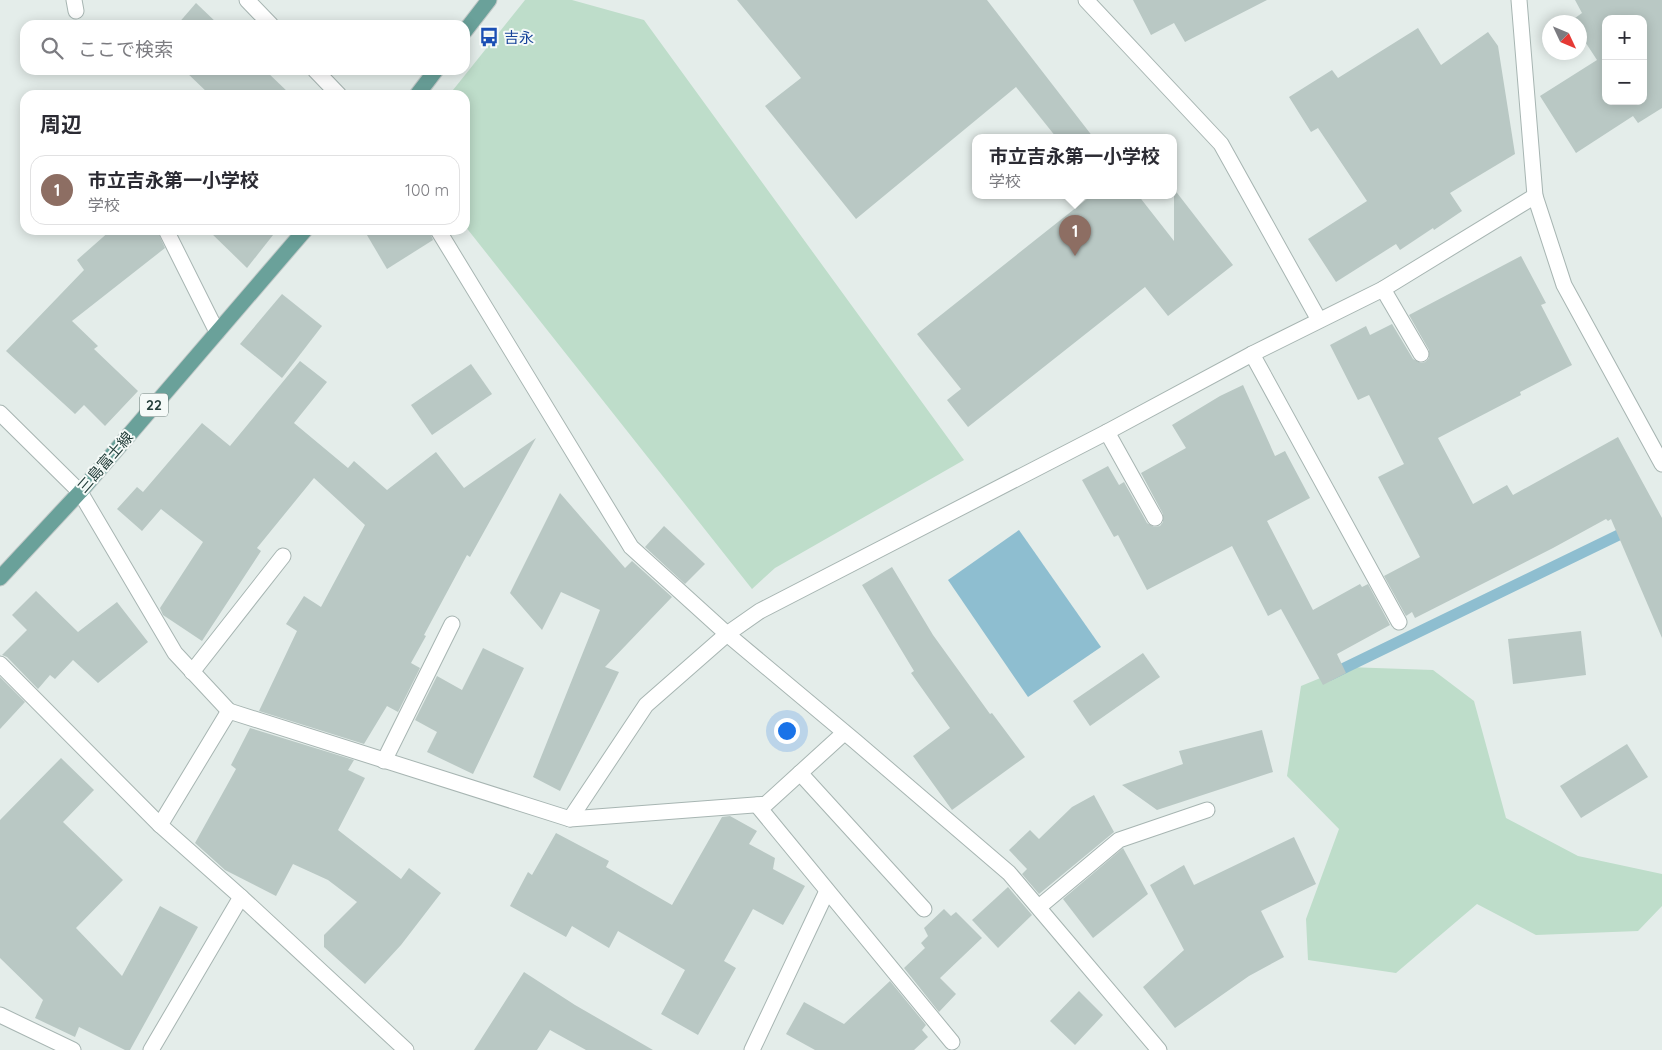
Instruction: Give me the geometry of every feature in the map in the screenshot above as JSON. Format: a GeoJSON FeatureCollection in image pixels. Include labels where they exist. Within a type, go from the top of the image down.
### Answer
{"type":"FeatureCollection","features":[{"type":"Feature","properties":{"kind":"main road"},"geometry":{"type":"LineString","coordinates":[[470,25],[489,0]]}},
{"type":"Feature","properties":{"kind":"main road"},"geometry":{"type":"LineString","coordinates":[[421,90],[432,75]]}},
{"type":"Feature","properties":{"kind":"main road","name":"三島富士線"},"geometry":{"type":"LineString","coordinates":[[0,578],[80,492],[301,235]]}},
{"type":"Feature","properties":{"kind":"street"},"geometry":{"type":"LineString","coordinates":[[247,0],[266,20]]}},
{"type":"Feature","properties":{"kind":"street"},"geometry":{"type":"LineString","coordinates":[[1086,0],[1221,144],[1319,320]]}},
{"type":"Feature","properties":{"kind":"street"},"geometry":{"type":"LineString","coordinates":[[1519,0],[1535,196],[1564,285],[1662,464]]}},
{"type":"Feature","properties":{"kind":"street"},"geometry":{"type":"LineString","coordinates":[[320,75],[334,90]]}},
{"type":"Feature","properties":{"kind":"street"},"geometry":{"type":"LineString","coordinates":[[570,819],[646,705],[727,634],[760,611],[1108,432],[1252,354],[1383,289],[1535,196]]}},
{"type":"Feature","properties":{"kind":"street"},"geometry":{"type":"LineString","coordinates":[[168,235],[217,332]]}},
{"type":"Feature","properties":{"kind":"street"},"geometry":{"type":"LineString","coordinates":[[441,235],[632,547],[727,634],[1009,873],[1159,1050]]}},
{"type":"Feature","properties":{"kind":"street"},"geometry":{"type":"LineString","coordinates":[[1383,289],[1422,354]]}},
{"type":"Feature","properties":{"kind":"street"},"geometry":{"type":"LineString","coordinates":[[1252,354],[1399,622]]}},
{"type":"Feature","properties":{"kind":"street"},"geometry":{"type":"LineString","coordinates":[[0,413],[80,492],[175,653],[229,712],[570,819],[766,804],[844,733]]}},
{"type":"Feature","properties":{"kind":"street"},"geometry":{"type":"LineString","coordinates":[[1108,432],[1155,518]]}},
{"type":"Feature","properties":{"kind":"street"},"geometry":{"type":"LineString","coordinates":[[192,672],[282,556]]}},
{"type":"Feature","properties":{"kind":"street"},"geometry":{"type":"LineString","coordinates":[[384,761],[452,624]]}},
{"type":"Feature","properties":{"kind":"street"},"geometry":{"type":"LineString","coordinates":[[0,664],[160,825],[241,897],[406,1050]]}},
{"type":"Feature","properties":{"kind":"street"},"geometry":{"type":"LineString","coordinates":[[160,825],[229,712]]}},
{"type":"Feature","properties":{"kind":"street"},"geometry":{"type":"LineString","coordinates":[[800,773],[924,909]]}},
{"type":"Feature","properties":{"kind":"street"},"geometry":{"type":"LineString","coordinates":[[757,805],[952,1042]]}},
{"type":"Feature","properties":{"kind":"street"},"geometry":{"type":"LineString","coordinates":[[1039,907],[1119,840],[1207,810]]}},
{"type":"Feature","properties":{"kind":"street"},"geometry":{"type":"LineString","coordinates":[[752,1050],[827,891]]}},
{"type":"Feature","properties":{"kind":"street"},"geometry":{"type":"LineString","coordinates":[[151,1050],[241,897]]}},
{"type":"Feature","properties":{"kind":"street"},"geometry":{"type":"LineString","coordinates":[[0,1015],[73,1050]]}},
{"type":"Feature","properties":{"kind":"green space"},"geometry":{"type":"Polygon","coordinates":[[[525,0],[572,0],[644,20],[964,460],[775,568],[752,589],[470,232],[470,90],[453,90],[465,75],[470,75],[470,69],[525,0]]]}},
{"type":"Feature","properties":{"kind":"green space"},"geometry":{"type":"Polygon","coordinates":[[[1347,667],[1433,670],[1474,701],[1506,818],[1578,856],[1662,874],[1662,906],[1638,931],[1536,935],[1477,904],[1396,973],[1308,960],[1306,919],[1339,829],[1287,776],[1301,686],[1347,667]]]}},
{"type":"Feature","properties":{"kind":"water"},"geometry":{"type":"Polygon","coordinates":[[[1019,530],[1101,647],[1028,697],[948,580],[1019,530]]]}},
{"type":"Feature","properties":{"kind":"building"},"geometry":{"type":"Polygon","coordinates":[[[737,0],[987,0],[1091,134],[1054,134],[1016,87],[856,219],[765,106],[801,78],[737,0]]]}},
{"type":"Feature","properties":{"kind":"building"},"geometry":{"type":"Polygon","coordinates":[[[1133,0],[1267,0],[1185,42],[1174,23],[1151,35],[1133,0]]]}},
{"type":"Feature","properties":{"kind":"building"},"geometry":{"type":"Polygon","coordinates":[[[1575,0],[1662,0],[1662,108],[1638,123],[1633,116],[1576,153],[1540,96],[1597,60],[1587,45],[1587,15],[1579,15],[1582,13],[1575,0]]]}},
{"type":"Feature","properties":{"kind":"building"},"geometry":{"type":"Polygon","coordinates":[[[196,3],[214,20],[181,20],[196,3]]]}},
{"type":"Feature","properties":{"kind":"building"},"geometry":{"type":"Polygon","coordinates":[[[1418,28],[1441,65],[1488,32],[1498,46],[1515,154],[1450,193],[1462,211],[1400,250],[1396,244],[1336,282],[1308,239],[1367,201],[1318,128],[1311,132],[1289,97],[1332,70],[1338,78],[1418,28]]]}},
{"type":"Feature","properties":{"kind":"building"},"geometry":{"type":"Polygon","coordinates":[[[189,75],[270,75],[286,90],[205,90],[189,75]]]}},
{"type":"Feature","properties":{"kind":"building"},"geometry":{"type":"Polygon","coordinates":[[[1177,193],[1233,265],[1168,316],[1145,287],[968,427],[947,400],[961,389],[917,334],[1087,199],[1141,199],[1174,241],[1174,199],[1177,199],[1177,193]]]}},
{"type":"Feature","properties":{"kind":"building"},"geometry":{"type":"Polygon","coordinates":[[[105,235],[159,235],[165,248],[72,321],[98,346],[94,349],[138,391],[105,426],[84,405],[75,414],[6,351],[84,270],[77,260],[105,235]]]}},
{"type":"Feature","properties":{"kind":"building"},"geometry":{"type":"Polygon","coordinates":[[[213,235],[273,235],[247,268],[213,235]]]}},
{"type":"Feature","properties":{"kind":"building"},"geometry":{"type":"Polygon","coordinates":[[[367,235],[431,235],[433,240],[387,269],[367,235]]]}},
{"type":"Feature","properties":{"kind":"building"},"geometry":{"type":"Polygon","coordinates":[[[1521,256],[1546,303],[1541,305],[1572,365],[1520,392],[1521,395],[1438,438],[1473,504],[1507,485],[1513,495],[1618,437],[1662,518],[1662,638],[1611,519],[1608,521],[1606,519],[1415,618],[1412,612],[1406,616],[1384,576],[1420,557],[1378,477],[1404,464],[1369,395],[1358,400],[1330,345],[1366,326],[1370,335],[1392,324],[1413,359],[1421,363],[1425,362],[1429,358],[1429,350],[1409,315],[1521,256]]]}},
{"type":"Feature","properties":{"kind":"building"},"geometry":{"type":"Polygon","coordinates":[[[282,294],[322,326],[282,378],[240,344],[282,294]]]}},
{"type":"Feature","properties":{"kind":"building"},"geometry":{"type":"Polygon","coordinates":[[[300,361],[327,382],[294,423],[348,468],[354,461],[387,490],[436,452],[464,488],[536,438],[470,557],[467,555],[424,635],[426,636],[411,663],[420,668],[398,712],[387,706],[364,744],[259,711],[297,631],[286,624],[304,596],[321,607],[365,525],[314,478],[257,548],[261,551],[202,641],[163,615],[160,608],[203,542],[161,509],[142,531],[117,509],[137,487],[143,492],[202,423],[230,446],[300,361]]]}},
{"type":"Feature","properties":{"kind":"building"},"geometry":{"type":"Polygon","coordinates":[[[471,364],[492,394],[432,435],[411,405],[471,364]]]}},
{"type":"Feature","properties":{"kind":"building"},"geometry":{"type":"Polygon","coordinates":[[[1243,385],[1275,456],[1285,451],[1310,498],[1267,521],[1313,610],[1360,584],[1362,587],[1368,584],[1390,625],[1337,654],[1346,673],[1323,685],[1281,609],[1268,616],[1232,546],[1147,590],[1118,535],[1114,537],[1082,480],[1108,466],[1119,485],[1124,482],[1147,523],[1154,527],[1160,526],[1163,522],[1163,514],[1141,473],[1186,448],[1172,425],[1220,396],[1243,385]]]}},
{"type":"Feature","properties":{"kind":"building"},"geometry":{"type":"Polygon","coordinates":[[[560,493],[625,568],[632,561],[672,597],[605,667],[619,672],[560,791],[533,777],[600,610],[561,592],[542,630],[510,593],[560,493]]]}},
{"type":"Feature","properties":{"kind":"building"},"geometry":{"type":"Polygon","coordinates":[[[664,526],[705,564],[685,584],[645,547],[664,526]]]}},
{"type":"Feature","properties":{"kind":"building"},"geometry":{"type":"Polygon","coordinates":[[[892,567],[933,635],[990,714],[992,713],[1025,757],[952,810],[913,756],[950,728],[911,673],[914,671],[862,585],[892,567]]]}},
{"type":"Feature","properties":{"kind":"building"},"geometry":{"type":"Polygon","coordinates":[[[36,591],[78,632],[117,602],[148,642],[98,683],[73,660],[55,679],[50,675],[38,689],[7,657],[2,655],[27,630],[12,615],[36,591]]]}},
{"type":"Feature","properties":{"kind":"building"},"geometry":{"type":"Polygon","coordinates":[[[1581,631],[1586,675],[1513,684],[1508,639],[1581,631]]]}},
{"type":"Feature","properties":{"kind":"building"},"geometry":{"type":"Polygon","coordinates":[[[483,648],[524,668],[473,774],[427,752],[437,732],[415,720],[437,676],[462,690],[483,648]]]}},
{"type":"Feature","properties":{"kind":"building"},"geometry":{"type":"Polygon","coordinates":[[[1143,653],[1160,677],[1090,726],[1073,701],[1143,653]]]}},
{"type":"Feature","properties":{"kind":"building"},"geometry":{"type":"Polygon","coordinates":[[[0,677],[25,702],[0,729],[0,677]]]}},
{"type":"Feature","properties":{"kind":"building"},"geometry":{"type":"Polygon","coordinates":[[[250,728],[354,760],[348,770],[365,778],[338,830],[401,879],[409,868],[441,893],[401,945],[365,984],[324,947],[324,935],[357,902],[328,880],[293,864],[276,896],[225,870],[195,843],[236,769],[231,765],[250,728]]]}},
{"type":"Feature","properties":{"kind":"building"},"geometry":{"type":"Polygon","coordinates":[[[1262,730],[1273,772],[1157,810],[1122,785],[1183,764],[1179,751],[1262,730]]]}},
{"type":"Feature","properties":{"kind":"building"},"geometry":{"type":"Polygon","coordinates":[[[1627,744],[1648,777],[1581,818],[1560,786],[1627,744]]]}},
{"type":"Feature","properties":{"kind":"building"},"geometry":{"type":"Polygon","coordinates":[[[61,758],[94,790],[63,822],[123,880],[76,928],[122,976],[160,906],[198,927],[130,1050],[125,1050],[79,1027],[75,1037],[35,1018],[43,1000],[0,958],[0,820],[61,758]]]}},
{"type":"Feature","properties":{"kind":"building"},"geometry":{"type":"Polygon","coordinates":[[[1094,795],[1114,832],[1039,894],[1022,874],[1027,869],[1009,850],[1030,830],[1039,839],[1072,807],[1094,795]]]}},
{"type":"Feature","properties":{"kind":"building"},"geometry":{"type":"Polygon","coordinates":[[[730,816],[757,831],[749,844],[775,858],[773,869],[805,886],[783,925],[753,909],[724,961],[736,968],[698,1035],[661,1014],[685,970],[618,931],[609,948],[572,926],[566,937],[510,906],[528,872],[532,875],[556,833],[609,861],[606,867],[672,905],[722,817],[730,816]]]}},
{"type":"Feature","properties":{"kind":"building"},"geometry":{"type":"Polygon","coordinates":[[[1294,837],[1316,884],[1261,911],[1284,957],[1249,976],[1175,1028],[1143,987],[1184,950],[1150,885],[1184,865],[1194,885],[1294,837]]]}},
{"type":"Feature","properties":{"kind":"building"},"geometry":{"type":"Polygon","coordinates":[[[1123,848],[1148,894],[1093,938],[1063,899],[1123,848]]]}},
{"type":"Feature","properties":{"kind":"building"},"geometry":{"type":"Polygon","coordinates":[[[1008,887],[1032,915],[998,948],[972,920],[1008,887]]]}},
{"type":"Feature","properties":{"kind":"building"},"geometry":{"type":"Polygon","coordinates":[[[944,909],[951,916],[956,912],[982,938],[940,978],[956,994],[939,1012],[904,968],[925,948],[921,943],[928,936],[924,928],[944,909]]]}},
{"type":"Feature","properties":{"kind":"building"},"geometry":{"type":"Polygon","coordinates":[[[524,972],[575,1005],[653,1050],[586,1050],[550,1030],[537,1050],[474,1050],[524,972]]]}},
{"type":"Feature","properties":{"kind":"building"},"geometry":{"type":"Polygon","coordinates":[[[890,981],[926,1025],[922,1030],[928,1037],[914,1050],[815,1050],[786,1034],[804,1002],[844,1024],[890,981]]]}},
{"type":"Feature","properties":{"kind":"building"},"geometry":{"type":"Polygon","coordinates":[[[1079,991],[1103,1015],[1075,1045],[1050,1021],[1079,991]]]}},
{"type":"Feature","properties":{"kind":"waterway"},"geometry":{"type":"LineString","coordinates":[[1330,675],[1631,529]]}},
{"type":"Feature","properties":{"kind":"place","name":"吉永"},"geometry":{"type":"Point","coordinates":[489,37]}},
{"type":"Feature","properties":{"kind":"place","name":"市立吉永第一小学校"},"geometry":{"type":"Point","coordinates":[1075,256]}}]}
